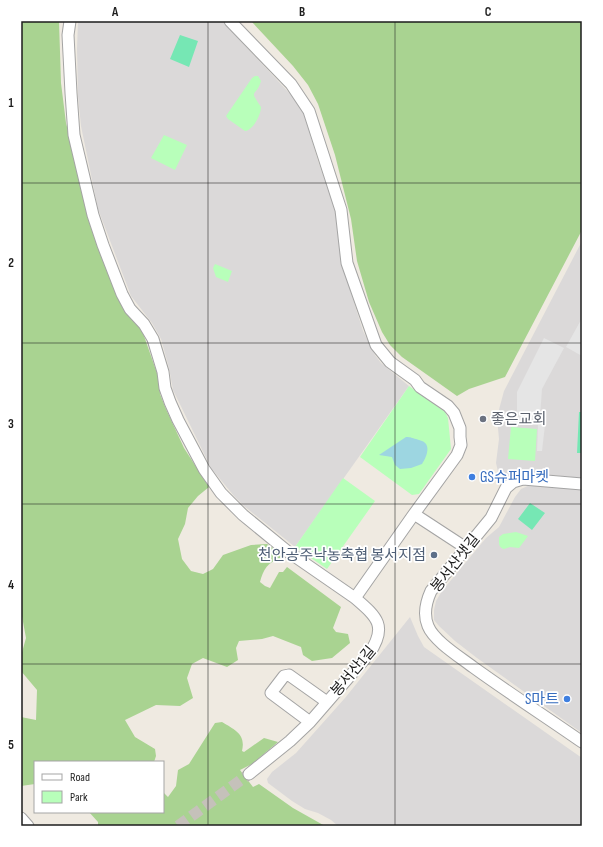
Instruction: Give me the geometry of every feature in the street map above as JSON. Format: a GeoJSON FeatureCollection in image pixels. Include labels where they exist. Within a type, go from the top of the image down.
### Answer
{"type":"FeatureCollection","features":[{"type":"Feature","properties":{"kind":"street","name":"봉서산1길"},"geometry":{"type":"LineString","coordinates":[[70,21],[68,35],[74,135],[94,216],[103,245],[122,294],[130,309],[144,324],[153,339],[170,402],[204,469],[221,493],[256,527],[287,551],[355,598],[371,611],[380,626],[377,642],[369,654],[310,722],[290,741],[249,774]]}},
{"type":"Feature","properties":{"kind":"street"},"geometry":{"type":"LineString","coordinates":[[230,21],[291,84],[309,111],[341,210],[347,263],[376,345],[390,362],[414,380],[420,387],[448,406],[454,413],[460,428],[461,445],[457,455],[355,598]]}},
{"type":"Feature","properties":{"kind":"street","name":"봉서산샛길"},"geometry":{"type":"LineString","coordinates":[[582,484],[523,479],[513,482],[506,488],[491,518],[431,591],[426,600],[425,613],[428,627],[440,641],[505,691],[582,742]]}},
{"type":"Feature","properties":{"kind":"street"},"geometry":{"type":"LineString","coordinates":[[414,514],[466,548]]}},
{"type":"Feature","properties":{"kind":"street","name":"봉서산1길"},"geometry":{"type":"LineString","coordinates":[[310,722],[271,693],[284,676],[289,675],[327,702]]}},
{"type":"Feature","properties":{"kind":"street"},"geometry":{"type":"LineString","coordinates":[[21,818],[28,826]]}},
{"type":"Feature","properties":{"kind":"shaded area"},"geometry":{"type":"Polygon","coordinates":[[[78,21],[222,21],[292,96],[304,114],[318,161],[335,208],[341,261],[363,331],[375,355],[381,363],[409,386],[295,547],[244,506],[211,468],[173,390],[161,339],[152,323],[131,296],[98,209],[81,126],[78,96],[78,21]]]}},
{"type":"Feature","properties":{"kind":"shaded area"},"geometry":{"type":"Polygon","coordinates":[[[582,241],[582,478],[532,473],[517,475],[509,479],[499,476],[496,463],[499,439],[497,417],[504,391],[582,241]]]}},
{"type":"Feature","properties":{"kind":"shaded area"},"geometry":{"type":"Polygon","coordinates":[[[582,318],[582,356],[566,347],[582,318]]]}},
{"type":"Feature","properties":{"kind":"shaded area"},"geometry":{"type":"Polygon","coordinates":[[[544,338],[564,348],[542,389],[540,417],[545,425],[542,451],[537,451],[538,425],[517,424],[517,392],[544,338]]]}},
{"type":"Feature","properties":{"kind":"shaded area"},"geometry":{"type":"Polygon","coordinates":[[[530,485],[582,489],[582,733],[477,658],[455,641],[434,620],[436,601],[442,591],[486,538],[499,527],[521,489],[530,485]]]}},
{"type":"Feature","properties":{"kind":"shaded area"},"geometry":{"type":"Polygon","coordinates":[[[410,617],[424,647],[582,758],[582,823],[578,826],[338,826],[331,820],[318,813],[305,809],[268,783],[267,779],[272,772],[296,753],[345,698],[410,617]]]}},
{"type":"Feature","properties":{"kind":"green space"},"geometry":{"type":"Polygon","coordinates":[[[21,21],[59,21],[61,83],[66,123],[111,278],[122,306],[143,333],[159,379],[160,394],[184,448],[209,487],[198,496],[188,508],[185,524],[178,539],[182,559],[191,571],[203,574],[213,569],[223,555],[251,545],[267,544],[282,554],[281,559],[269,564],[260,582],[270,588],[279,572],[283,572],[287,567],[341,607],[333,628],[336,632],[348,634],[350,643],[332,658],[312,661],[303,655],[301,647],[273,636],[262,639],[239,641],[236,648],[238,660],[227,667],[203,658],[192,664],[187,678],[193,698],[180,706],[156,705],[125,720],[135,737],[155,749],[156,756],[154,761],[34,761],[34,784],[21,786],[21,717],[36,720],[37,690],[21,671],[21,656],[26,638],[21,611],[21,21]]]}},
{"type":"Feature","properties":{"kind":"green space"},"geometry":{"type":"Polygon","coordinates":[[[251,21],[582,21],[582,230],[505,377],[469,389],[457,396],[402,357],[390,345],[382,332],[369,302],[357,261],[351,219],[335,155],[318,104],[308,85],[293,66],[251,21]]]}},
{"type":"Feature","properties":{"kind":"green space"},"geometry":{"type":"Polygon","coordinates":[[[180,35],[198,41],[189,67],[170,59],[180,35]]]}},
{"type":"Feature","properties":{"kind":"green space"},"geometry":{"type":"Polygon","coordinates":[[[258,76],[261,81],[254,95],[261,107],[261,110],[254,125],[245,131],[226,116],[252,78],[258,76]]]}},
{"type":"Feature","properties":{"kind":"green space"},"geometry":{"type":"Polygon","coordinates":[[[164,135],[187,145],[175,170],[151,158],[164,135]]]}},
{"type":"Feature","properties":{"kind":"green space"},"geometry":{"type":"Polygon","coordinates":[[[215,264],[232,271],[228,282],[216,277],[213,268],[215,264]]]}},
{"type":"Feature","properties":{"kind":"green space"},"geometry":{"type":"Polygon","coordinates":[[[409,386],[445,412],[448,418],[451,449],[419,494],[412,495],[360,457],[409,386]]]}},
{"type":"Feature","properties":{"kind":"green space"},"geometry":{"type":"Polygon","coordinates":[[[579,412],[582,412],[582,453],[577,453],[579,412]]]}},
{"type":"Feature","properties":{"kind":"green space"},"geometry":{"type":"Polygon","coordinates":[[[511,427],[537,429],[535,461],[508,459],[511,427]]]}},
{"type":"Feature","properties":{"kind":"green space"},"geometry":{"type":"Polygon","coordinates":[[[343,478],[375,501],[327,569],[295,547],[343,478]]]}},
{"type":"Feature","properties":{"kind":"green space"},"geometry":{"type":"Polygon","coordinates":[[[530,503],[545,513],[532,530],[518,519],[530,503]]]}},
{"type":"Feature","properties":{"kind":"green space"},"geometry":{"type":"Polygon","coordinates":[[[516,532],[528,536],[519,548],[510,547],[504,549],[501,547],[499,544],[499,537],[503,534],[516,532]]]}},
{"type":"Feature","properties":{"kind":"green space"},"geometry":{"type":"Polygon","coordinates":[[[222,722],[235,730],[241,736],[243,745],[242,751],[244,752],[264,738],[278,742],[252,764],[240,770],[253,787],[259,784],[293,808],[325,826],[98,826],[98,822],[90,813],[164,813],[164,793],[168,797],[176,786],[178,770],[189,764],[215,723],[222,722]]]}},
{"type":"Feature","properties":{"kind":"water"},"geometry":{"type":"Polygon","coordinates":[[[406,437],[410,437],[425,443],[427,445],[427,452],[422,464],[411,468],[400,469],[395,465],[392,457],[379,455],[406,437]]]}},
{"type":"Feature","properties":{"kind":"tunnel"},"geometry":{"type":"LineString","coordinates":[[178,826],[249,774]]}},
{"type":"Feature","properties":{"kind":"place","name":"좋은교회"},"geometry":{"type":"Point","coordinates":[483,419]}},
{"type":"Feature","properties":{"kind":"place","name":"GS슈퍼마켓"},"geometry":{"type":"Point","coordinates":[472,477]}},
{"type":"Feature","properties":{"kind":"place","name":"천안공주낙농축협 봉서지점"},"geometry":{"type":"Point","coordinates":[434,555]}},
{"type":"Feature","properties":{"kind":"place","name":"S마트"},"geometry":{"type":"Point","coordinates":[567,699]}}]}
